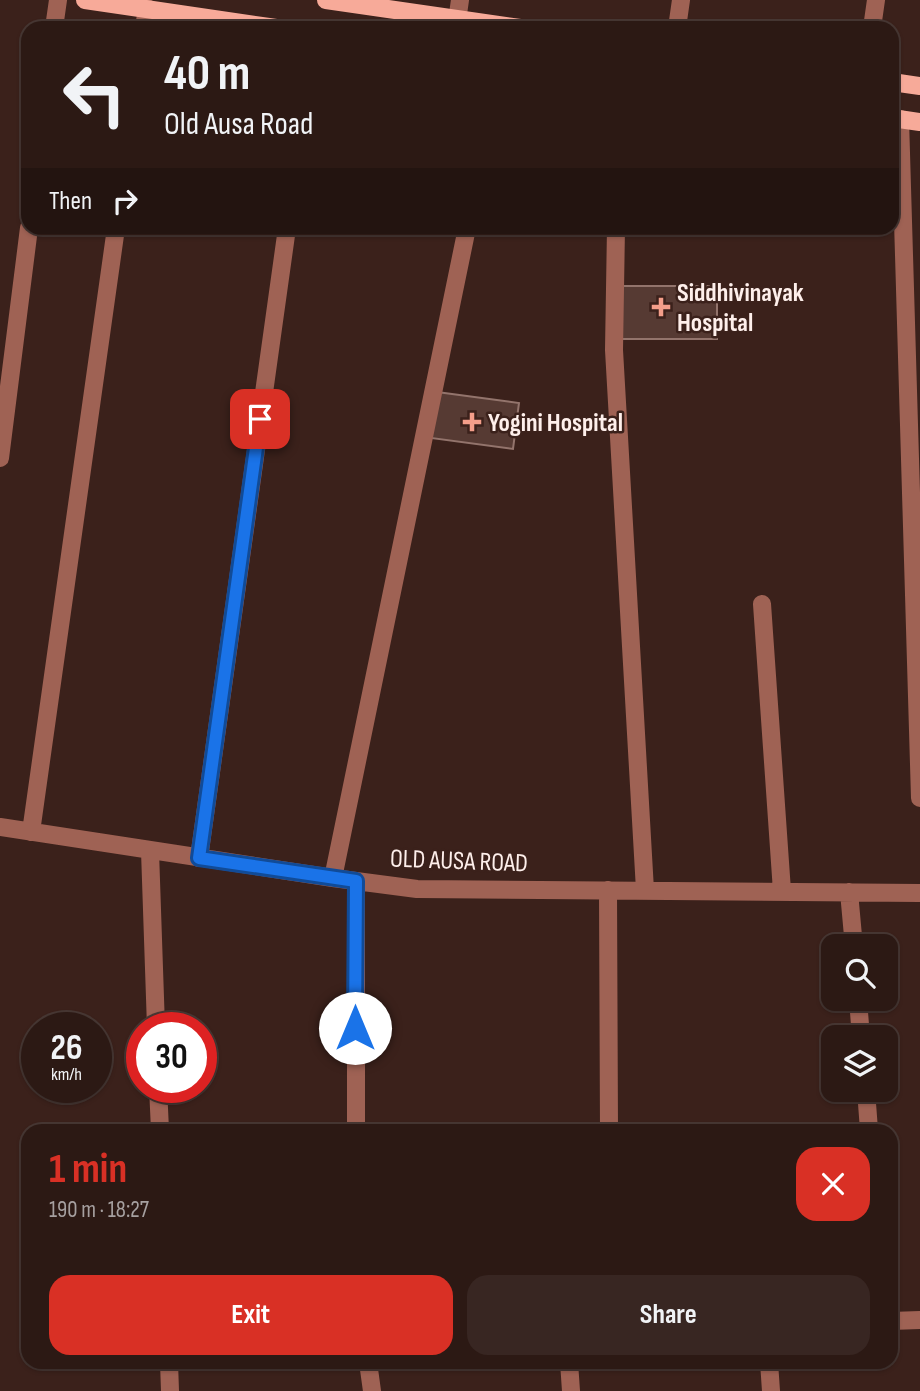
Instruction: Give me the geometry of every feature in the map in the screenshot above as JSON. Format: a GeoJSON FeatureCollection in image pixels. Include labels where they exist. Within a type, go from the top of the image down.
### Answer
{"type":"FeatureCollection","features":[{"type":"Feature","properties":{"kind":"main road"},"geometry":{"type":"LineString","coordinates":[[85,0],[231,21]]}},
{"type":"Feature","properties":{"kind":"main road"},"geometry":{"type":"LineString","coordinates":[[326,0],[445,21]]}},
{"type":"Feature","properties":{"kind":"main road"},"geometry":{"type":"LineString","coordinates":[[899,83],[920,86]]}},
{"type":"Feature","properties":{"kind":"main road"},"geometry":{"type":"LineString","coordinates":[[899,118],[920,122]]}},
{"type":"Feature","properties":{"kind":"street"},"geometry":{"type":"LineString","coordinates":[[55,21],[58,0]]}},
{"type":"Feature","properties":{"kind":"street"},"geometry":{"type":"LineString","coordinates":[[456,21],[460,0]]}},
{"type":"Feature","properties":{"kind":"street"},"geometry":{"type":"LineString","coordinates":[[678,21],[681,0]]}},
{"type":"Feature","properties":{"kind":"street"},"geometry":{"type":"LineString","coordinates":[[873,21],[876,0]]}},
{"type":"Feature","properties":{"kind":"street"},"geometry":{"type":"LineString","coordinates":[[145,21],[147,8]]}},
{"type":"Feature","properties":{"kind":"street"},"geometry":{"type":"LineString","coordinates":[[899,203],[920,798]]}},
{"type":"Feature","properties":{"kind":"street"},"geometry":{"type":"LineString","coordinates":[[0,458],[28,235]]}},
{"type":"Feature","properties":{"kind":"street"},"geometry":{"type":"LineString","coordinates":[[31,832],[115,235]]}},
{"type":"Feature","properties":{"kind":"street"},"geometry":{"type":"LineString","coordinates":[[199,858],[286,235]]}},
{"type":"Feature","properties":{"kind":"street"},"geometry":{"type":"LineString","coordinates":[[333,878],[466,235]]}},
{"type":"Feature","properties":{"kind":"street"},"geometry":{"type":"LineString","coordinates":[[616,235],[614,350],[645,890]]}},
{"type":"Feature","properties":{"kind":"street"},"geometry":{"type":"LineString","coordinates":[[762,604],[782,891]]}},
{"type":"Feature","properties":{"kind":"street","name":"OLD AUSA ROAD"},"geometry":{"type":"LineString","coordinates":[[0,827],[333,878],[417,888],[920,893]]}},
{"type":"Feature","properties":{"kind":"street"},"geometry":{"type":"LineString","coordinates":[[150,851],[155,1012]]}},
{"type":"Feature","properties":{"kind":"street"},"geometry":{"type":"LineString","coordinates":[[356,881],[356,1124]]}},
{"type":"Feature","properties":{"kind":"street"},"geometry":{"type":"LineString","coordinates":[[608,890],[609,1124]]}},
{"type":"Feature","properties":{"kind":"street"},"geometry":{"type":"LineString","coordinates":[[849,892],[853,934]]}},
{"type":"Feature","properties":{"kind":"street"},"geometry":{"type":"LineString","coordinates":[[867,1102],[869,1124]]}},
{"type":"Feature","properties":{"kind":"street"},"geometry":{"type":"LineString","coordinates":[[159,1103],[160,1124]]}},
{"type":"Feature","properties":{"kind":"street"},"geometry":{"type":"LineString","coordinates":[[898,1321],[920,1320]]}},
{"type":"Feature","properties":{"kind":"street"},"geometry":{"type":"LineString","coordinates":[[169,1369],[170,1391]]}},
{"type":"Feature","properties":{"kind":"street"},"geometry":{"type":"LineString","coordinates":[[369,1369],[372,1391]]}},
{"type":"Feature","properties":{"kind":"street"},"geometry":{"type":"LineString","coordinates":[[569,1369],[571,1391]]}},
{"type":"Feature","properties":{"kind":"street"},"geometry":{"type":"LineString","coordinates":[[769,1369],[771,1391]]}},
{"type":"Feature","properties":{"kind":"building"},"geometry":{"type":"Polygon","coordinates":[[[620,286],[717,286],[717,339],[620,339],[620,286]]]}},
{"type":"Feature","properties":{"kind":"building"},"geometry":{"type":"Polygon","coordinates":[[[437,392],[519,403],[513,449],[431,438],[437,392]]]}},
{"type":"Feature","properties":{"kind":"place","name":"Siddhivinayak Hospital"},"geometry":{"type":"Point","coordinates":[661,307]}},
{"type":"Feature","properties":{"kind":"place","name":"Yogini Hospital"},"geometry":{"type":"Point","coordinates":[472,422]}},
{"type":"Feature","properties":{"kind":"route"},"geometry":{"type":"LineString","coordinates":[[260,419],[199,858],[356,881],[355,1028]]}}]}
